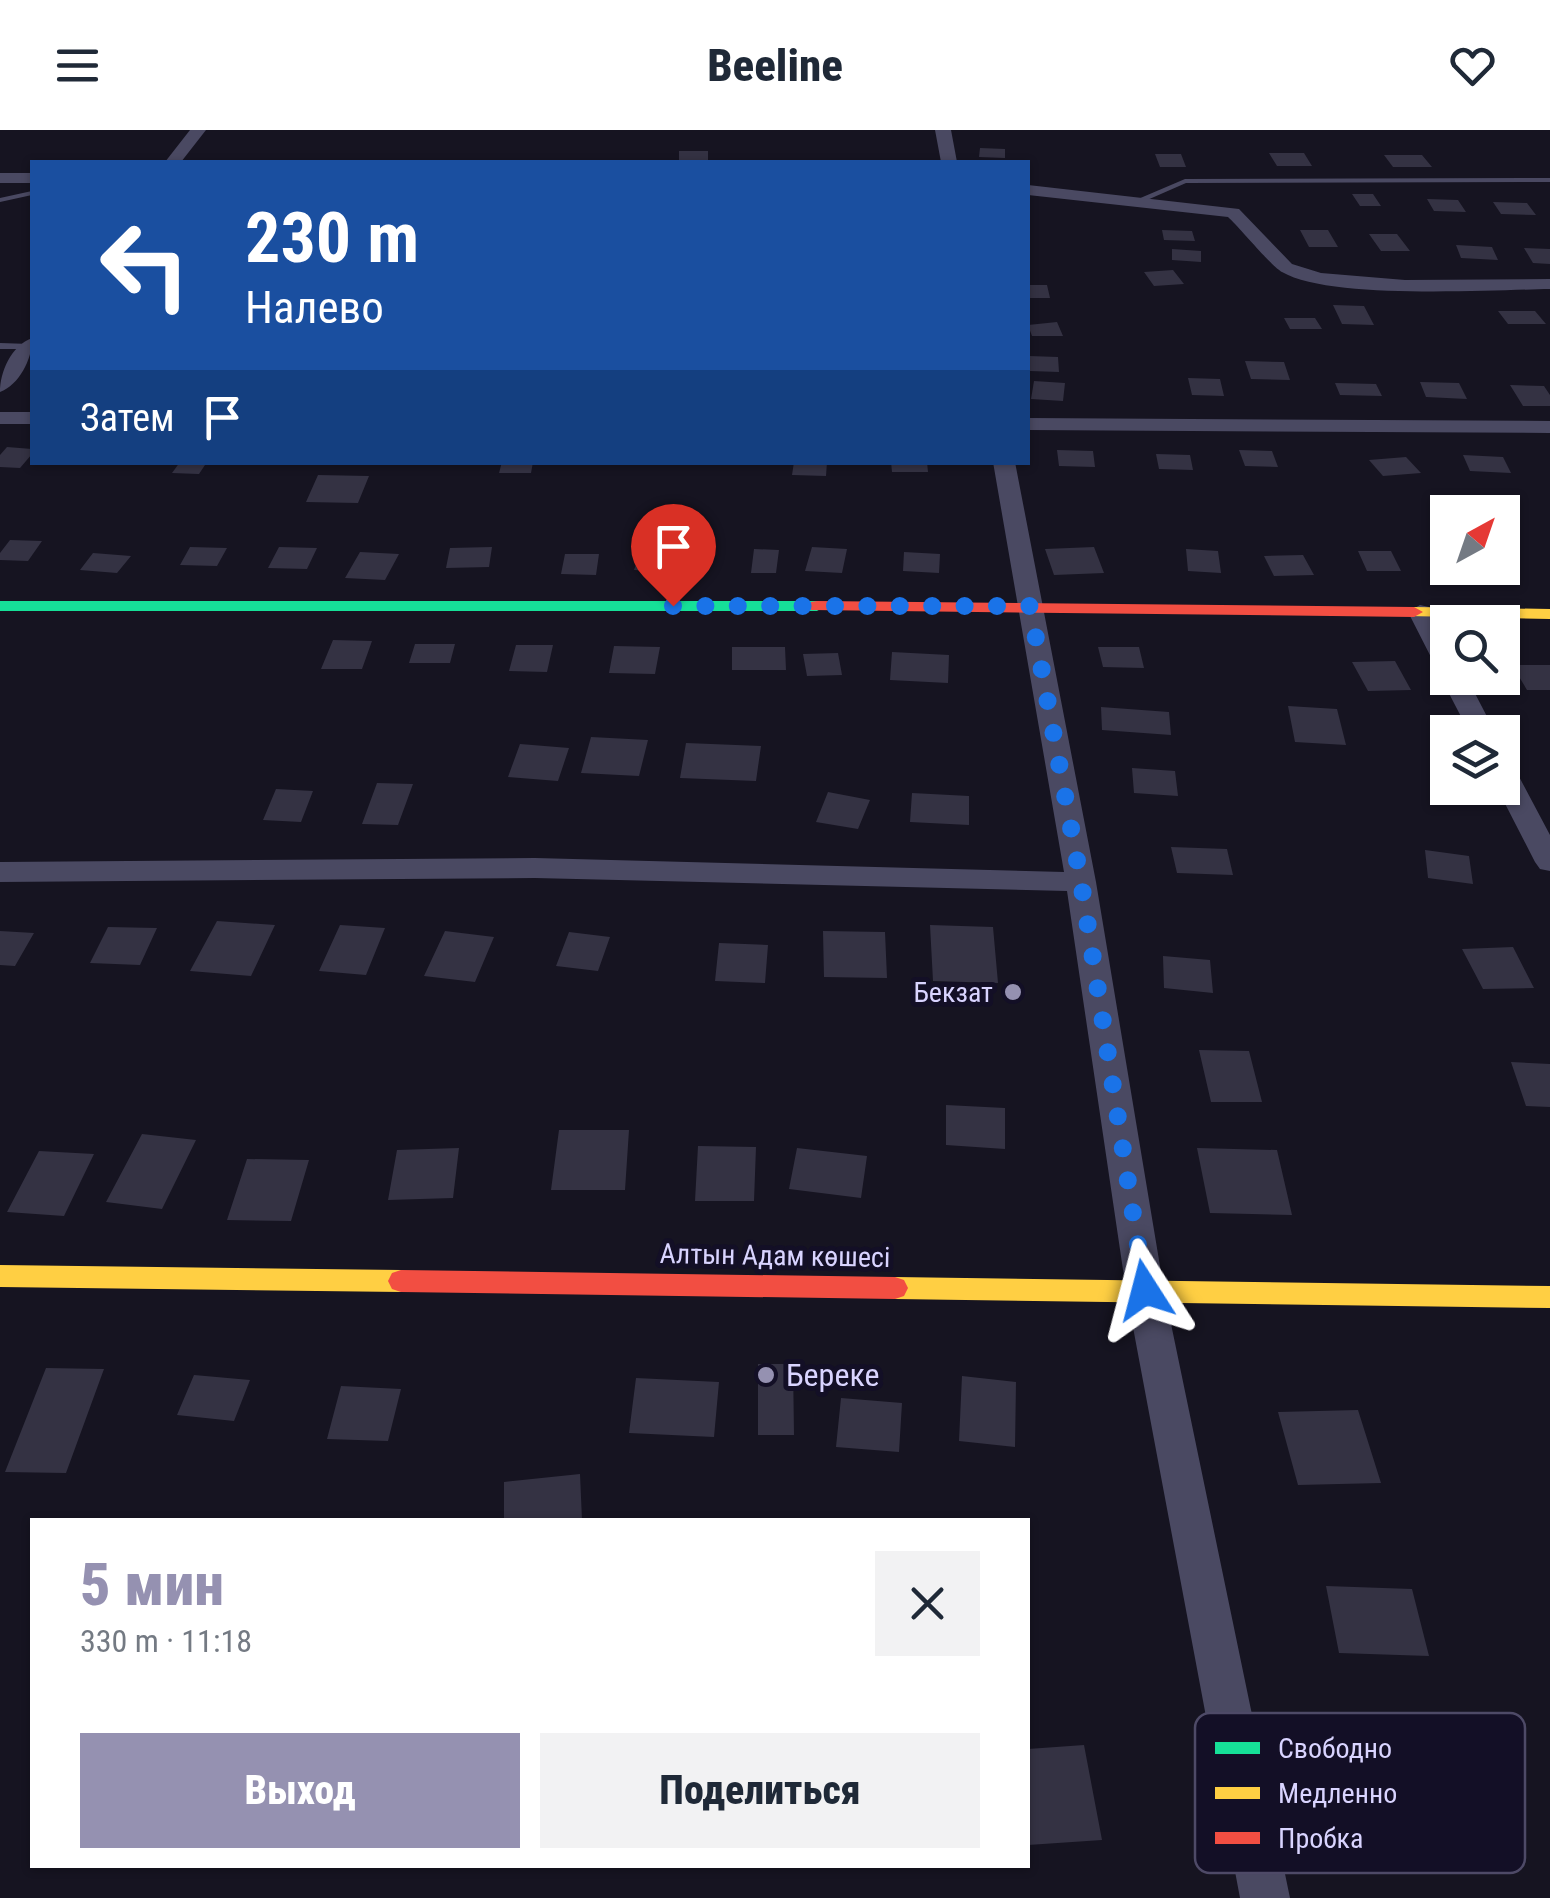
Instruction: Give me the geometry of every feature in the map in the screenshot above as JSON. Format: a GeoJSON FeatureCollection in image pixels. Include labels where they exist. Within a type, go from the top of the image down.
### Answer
{"type":"FeatureCollection","features":[{"type":"Feature","properties":{"kind":"street"},"geometry":{"type":"LineString","coordinates":[[175,160],[198,130]]}},
{"type":"Feature","properties":{"kind":"street"},"geometry":{"type":"LineString","coordinates":[[943,130],[949,160]]}},
{"type":"Feature","properties":{"kind":"street"},"geometry":{"type":"LineString","coordinates":[[0,178],[30,178]]}},
{"type":"Feature","properties":{"kind":"street"},"geometry":{"type":"LineString","coordinates":[[1030,190],[1234,214],[1286,268],[1319,278],[1406,285],[1550,284]]}},
{"type":"Feature","properties":{"kind":"street"},"geometry":{"type":"LineString","coordinates":[[0,386],[30,346]]}},
{"type":"Feature","properties":{"kind":"street"},"geometry":{"type":"LineString","coordinates":[[0,418],[30,418]]}},
{"type":"Feature","properties":{"kind":"street"},"geometry":{"type":"LineString","coordinates":[[1030,424],[1550,427]]}},
{"type":"Feature","properties":{"kind":"street"},"geometry":{"type":"LineString","coordinates":[[1005,465],[1081,882],[1145,1290],[1229,1713]]}},
{"type":"Feature","properties":{"kind":"street"},"geometry":{"type":"LineString","coordinates":[[0,606],[1030,606],[1550,614]]}},
{"type":"Feature","properties":{"kind":"street"},"geometry":{"type":"LineString","coordinates":[[1420,612],[1430,631]]}},
{"type":"Feature","properties":{"kind":"street"},"geometry":{"type":"LineString","coordinates":[[1520,805],[1550,862]]}},
{"type":"Feature","properties":{"kind":"street"},"geometry":{"type":"LineString","coordinates":[[0,872],[535,868],[1081,882]]}},
{"type":"Feature","properties":{"kind":"street","name":"Алтын Адам көшесі"},"geometry":{"type":"LineString","coordinates":[[0,1276],[1550,1297]]}},
{"type":"Feature","properties":{"kind":"street"},"geometry":{"type":"LineString","coordinates":[[1261,1873],[1266,1898]]}},
{"type":"Feature","properties":{"kind":"lane"},"geometry":{"type":"LineString","coordinates":[[1135,202],[1185,181],[1550,180]]}},
{"type":"Feature","properties":{"kind":"lane"},"geometry":{"type":"LineString","coordinates":[[0,200],[30,194]]}},
{"type":"Feature","properties":{"kind":"lane"},"geometry":{"type":"LineString","coordinates":[[0,346],[30,345]]}},
{"type":"Feature","properties":{"kind":"building"},"geometry":{"type":"Polygon","coordinates":[[[980,148],[1005,149],[1005,158],[979,157],[980,148]]]}},
{"type":"Feature","properties":{"kind":"building"},"geometry":{"type":"Polygon","coordinates":[[[679,151],[708,151],[708,160],[679,160],[679,151]]]}},
{"type":"Feature","properties":{"kind":"building"},"geometry":{"type":"Polygon","coordinates":[[[1269,153],[1304,153],[1312,166],[1277,166],[1269,153]]]}},
{"type":"Feature","properties":{"kind":"building"},"geometry":{"type":"Polygon","coordinates":[[[1155,154],[1181,154],[1186,167],[1160,167],[1155,154]]]}},
{"type":"Feature","properties":{"kind":"building"},"geometry":{"type":"Polygon","coordinates":[[[1384,155],[1422,155],[1432,167],[1393,167],[1384,155]]]}},
{"type":"Feature","properties":{"kind":"building"},"geometry":{"type":"Polygon","coordinates":[[[1352,194],[1373,194],[1381,206],[1360,206],[1352,194]]]}},
{"type":"Feature","properties":{"kind":"building"},"geometry":{"type":"Polygon","coordinates":[[[1427,199],[1458,200],[1466,212],[1434,211],[1427,199]]]}},
{"type":"Feature","properties":{"kind":"building"},"geometry":{"type":"Polygon","coordinates":[[[1493,202],[1527,203],[1536,215],[1501,214],[1493,202]]]}},
{"type":"Feature","properties":{"kind":"building"},"geometry":{"type":"Polygon","coordinates":[[[1162,230],[1192,231],[1195,241],[1164,240],[1162,230]]]}},
{"type":"Feature","properties":{"kind":"building"},"geometry":{"type":"Polygon","coordinates":[[[1300,230],[1328,230],[1338,247],[1309,247],[1300,230]]]}},
{"type":"Feature","properties":{"kind":"building"},"geometry":{"type":"Polygon","coordinates":[[[1369,234],[1397,234],[1410,251],[1381,251],[1369,234]]]}},
{"type":"Feature","properties":{"kind":"building"},"geometry":{"type":"Polygon","coordinates":[[[1456,245],[1492,247],[1498,260],[1461,258],[1456,245]]]}},
{"type":"Feature","properties":{"kind":"building"},"geometry":{"type":"Polygon","coordinates":[[[1524,248],[1550,249],[1550,264],[1533,263],[1524,248]]]}},
{"type":"Feature","properties":{"kind":"building"},"geometry":{"type":"Polygon","coordinates":[[[1172,249],[1201,251],[1201,262],[1172,260],[1172,249]]]}},
{"type":"Feature","properties":{"kind":"building"},"geometry":{"type":"Polygon","coordinates":[[[1173,270],[1184,284],[1154,286],[1144,272],[1173,270]]]}},
{"type":"Feature","properties":{"kind":"building"},"geometry":{"type":"Polygon","coordinates":[[[1030,285],[1047,285],[1050,298],[1030,298],[1030,285]]]}},
{"type":"Feature","properties":{"kind":"building"},"geometry":{"type":"Polygon","coordinates":[[[1333,305],[1364,306],[1374,325],[1342,324],[1333,305]]]}},
{"type":"Feature","properties":{"kind":"building"},"geometry":{"type":"Polygon","coordinates":[[[1498,311],[1535,311],[1546,324],[1508,324],[1498,311]]]}},
{"type":"Feature","properties":{"kind":"building"},"geometry":{"type":"Polygon","coordinates":[[[1284,318],[1315,318],[1322,329],[1290,329],[1284,318]]]}},
{"type":"Feature","properties":{"kind":"building"},"geometry":{"type":"Polygon","coordinates":[[[1057,322],[1063,336],[1032,336],[1030,325],[1057,322]]]}},
{"type":"Feature","properties":{"kind":"building"},"geometry":{"type":"Polygon","coordinates":[[[1030,356],[1058,357],[1059,372],[1030,371],[1030,356]]]}},
{"type":"Feature","properties":{"kind":"building"},"geometry":{"type":"Polygon","coordinates":[[[1245,361],[1284,362],[1290,380],[1251,379],[1245,361]]]}},
{"type":"Feature","properties":{"kind":"building"},"geometry":{"type":"Polygon","coordinates":[[[1188,378],[1220,379],[1224,396],[1192,395],[1188,378]]]}},
{"type":"Feature","properties":{"kind":"building"},"geometry":{"type":"Polygon","coordinates":[[[1034,381],[1065,383],[1063,401],[1031,399],[1034,381]]]}},
{"type":"Feature","properties":{"kind":"building"},"geometry":{"type":"Polygon","coordinates":[[[1420,382],[1459,383],[1467,399],[1426,397],[1420,382]]]}},
{"type":"Feature","properties":{"kind":"building"},"geometry":{"type":"Polygon","coordinates":[[[1335,383],[1376,384],[1382,396],[1340,395],[1335,383]]]}},
{"type":"Feature","properties":{"kind":"building"},"geometry":{"type":"Polygon","coordinates":[[[1510,385],[1544,386],[1550,395],[1550,406],[1523,406],[1510,385]]]}},
{"type":"Feature","properties":{"kind":"building"},"geometry":{"type":"Polygon","coordinates":[[[7,447],[30,449],[30,456],[20,468],[0,467],[0,455],[7,447]]]}},
{"type":"Feature","properties":{"kind":"building"},"geometry":{"type":"Polygon","coordinates":[[[1057,450],[1093,451],[1095,467],[1059,466],[1057,450]]]}},
{"type":"Feature","properties":{"kind":"building"},"geometry":{"type":"Polygon","coordinates":[[[1239,450],[1272,451],[1278,467],[1245,466],[1239,450]]]}},
{"type":"Feature","properties":{"kind":"building"},"geometry":{"type":"Polygon","coordinates":[[[1156,454],[1190,455],[1193,470],[1159,469],[1156,454]]]}},
{"type":"Feature","properties":{"kind":"building"},"geometry":{"type":"Polygon","coordinates":[[[1463,455],[1503,457],[1511,473],[1470,471],[1463,455]]]}},
{"type":"Feature","properties":{"kind":"building"},"geometry":{"type":"Polygon","coordinates":[[[1406,457],[1421,473],[1383,476],[1369,460],[1406,457]]]}},
{"type":"Feature","properties":{"kind":"building"},"geometry":{"type":"Polygon","coordinates":[[[178,465],[205,465],[199,474],[172,473],[178,465]]]}},
{"type":"Feature","properties":{"kind":"building"},"geometry":{"type":"Polygon","coordinates":[[[501,465],[532,465],[531,473],[499,473],[501,465]]]}},
{"type":"Feature","properties":{"kind":"building"},"geometry":{"type":"Polygon","coordinates":[[[794,465],[827,465],[826,476],[792,475],[794,465]]]}},
{"type":"Feature","properties":{"kind":"building"},"geometry":{"type":"Polygon","coordinates":[[[891,465],[927,465],[928,472],[892,472],[891,465]]]}},
{"type":"Feature","properties":{"kind":"building"},"geometry":{"type":"Polygon","coordinates":[[[318,475],[369,476],[358,503],[306,502],[318,475]]]}},
{"type":"Feature","properties":{"kind":"building"},"geometry":{"type":"Polygon","coordinates":[[[10,540],[42,541],[28,561],[0,560],[0,553],[10,540]]]}},
{"type":"Feature","properties":{"kind":"building"},"geometry":{"type":"Polygon","coordinates":[[[190,547],[227,548],[217,566],[180,565],[190,547]]]}},
{"type":"Feature","properties":{"kind":"building"},"geometry":{"type":"Polygon","coordinates":[[[279,547],[317,548],[307,569],[268,568],[279,547]]]}},
{"type":"Feature","properties":{"kind":"building"},"geometry":{"type":"Polygon","coordinates":[[[492,547],[489,567],[446,568],[450,548],[492,547]]]}},
{"type":"Feature","properties":{"kind":"building"},"geometry":{"type":"Polygon","coordinates":[[[642,547],[681,550],[674,572],[634,570],[642,547]]]}},
{"type":"Feature","properties":{"kind":"building"},"geometry":{"type":"Polygon","coordinates":[[[812,547],[847,549],[842,573],[805,571],[812,547]]]}},
{"type":"Feature","properties":{"kind":"building"},"geometry":{"type":"Polygon","coordinates":[[[1094,547],[1104,573],[1054,575],[1045,549],[1094,547]]]}},
{"type":"Feature","properties":{"kind":"building"},"geometry":{"type":"Polygon","coordinates":[[[754,549],[779,550],[776,573],[751,573],[754,549]]]}},
{"type":"Feature","properties":{"kind":"building"},"geometry":{"type":"Polygon","coordinates":[[[1186,549],[1218,551],[1221,573],[1188,571],[1186,549]]]}},
{"type":"Feature","properties":{"kind":"building"},"geometry":{"type":"Polygon","coordinates":[[[1358,551],[1391,551],[1401,571],[1367,571],[1358,551]]]}},
{"type":"Feature","properties":{"kind":"building"},"geometry":{"type":"Polygon","coordinates":[[[360,552],[399,554],[385,580],[345,578],[360,552]]]}},
{"type":"Feature","properties":{"kind":"building"},"geometry":{"type":"Polygon","coordinates":[[[904,552],[940,554],[939,573],[903,571],[904,552]]]}},
{"type":"Feature","properties":{"kind":"building"},"geometry":{"type":"Polygon","coordinates":[[[93,553],[131,556],[117,573],[80,570],[93,553]]]}},
{"type":"Feature","properties":{"kind":"building"},"geometry":{"type":"Polygon","coordinates":[[[565,554],[599,554],[596,575],[561,574],[565,554]]]}},
{"type":"Feature","properties":{"kind":"building"},"geometry":{"type":"Polygon","coordinates":[[[1303,555],[1314,575],[1274,576],[1264,556],[1303,555]]]}},
{"type":"Feature","properties":{"kind":"building"},"geometry":{"type":"Polygon","coordinates":[[[333,640],[372,641],[362,669],[321,669],[333,640]]]}},
{"type":"Feature","properties":{"kind":"building"},"geometry":{"type":"Polygon","coordinates":[[[415,644],[455,644],[450,663],[409,663],[415,644]]]}},
{"type":"Feature","properties":{"kind":"building"},"geometry":{"type":"Polygon","coordinates":[[[516,645],[553,645],[547,672],[509,671],[516,645]]]}},
{"type":"Feature","properties":{"kind":"building"},"geometry":{"type":"Polygon","coordinates":[[[614,646],[660,647],[655,674],[609,673],[614,646]]]}},
{"type":"Feature","properties":{"kind":"building"},"geometry":{"type":"Polygon","coordinates":[[[732,647],[785,647],[786,670],[732,670],[732,647]]]}},
{"type":"Feature","properties":{"kind":"building"},"geometry":{"type":"Polygon","coordinates":[[[1098,647],[1139,647],[1144,668],[1103,667],[1098,647]]]}},
{"type":"Feature","properties":{"kind":"building"},"geometry":{"type":"Polygon","coordinates":[[[892,652],[949,655],[948,683],[890,680],[892,652]]]}},
{"type":"Feature","properties":{"kind":"building"},"geometry":{"type":"Polygon","coordinates":[[[838,653],[842,675],[807,676],[803,654],[838,653]]]}},
{"type":"Feature","properties":{"kind":"building"},"geometry":{"type":"Polygon","coordinates":[[[1395,661],[1411,690],[1368,691],[1352,662],[1395,661]]]}},
{"type":"Feature","properties":{"kind":"building"},"geometry":{"type":"Polygon","coordinates":[[[1520,665],[1550,665],[1550,690],[1527,690],[1520,678],[1520,665]]]}},
{"type":"Feature","properties":{"kind":"building"},"geometry":{"type":"Polygon","coordinates":[[[1288,706],[1337,709],[1346,745],[1295,742],[1288,706]]]}},
{"type":"Feature","properties":{"kind":"building"},"geometry":{"type":"Polygon","coordinates":[[[1101,707],[1169,712],[1171,735],[1102,730],[1101,707]]]}},
{"type":"Feature","properties":{"kind":"building"},"geometry":{"type":"Polygon","coordinates":[[[591,737],[648,740],[639,776],[581,773],[591,737]]]}},
{"type":"Feature","properties":{"kind":"building"},"geometry":{"type":"Polygon","coordinates":[[[686,743],[761,746],[756,781],[680,778],[686,743]]]}},
{"type":"Feature","properties":{"kind":"building"},"geometry":{"type":"Polygon","coordinates":[[[520,744],[569,748],[558,781],[508,777],[520,744]]]}},
{"type":"Feature","properties":{"kind":"building"},"geometry":{"type":"Polygon","coordinates":[[[1132,768],[1175,771],[1178,796],[1134,793],[1132,768]]]}},
{"type":"Feature","properties":{"kind":"building"},"geometry":{"type":"Polygon","coordinates":[[[377,783],[413,784],[398,825],[362,824],[377,783]]]}},
{"type":"Feature","properties":{"kind":"building"},"geometry":{"type":"Polygon","coordinates":[[[276,789],[313,791],[301,822],[263,820],[276,789]]]}},
{"type":"Feature","properties":{"kind":"building"},"geometry":{"type":"Polygon","coordinates":[[[828,792],[870,800],[858,829],[816,822],[828,792]]]}},
{"type":"Feature","properties":{"kind":"building"},"geometry":{"type":"Polygon","coordinates":[[[912,793],[969,796],[969,825],[910,822],[912,793]]]}},
{"type":"Feature","properties":{"kind":"building"},"geometry":{"type":"Polygon","coordinates":[[[1171,847],[1227,849],[1233,875],[1177,873],[1171,847]]]}},
{"type":"Feature","properties":{"kind":"building"},"geometry":{"type":"Polygon","coordinates":[[[1425,850],[1469,856],[1473,884],[1428,878],[1425,850]]]}},
{"type":"Feature","properties":{"kind":"building"},"geometry":{"type":"Polygon","coordinates":[[[217,921],[275,925],[251,976],[190,971],[217,921]]]}},
{"type":"Feature","properties":{"kind":"building"},"geometry":{"type":"Polygon","coordinates":[[[340,925],[385,928],[366,975],[319,971],[340,925]]]}},
{"type":"Feature","properties":{"kind":"building"},"geometry":{"type":"Polygon","coordinates":[[[930,925],[993,927],[998,983],[933,981],[930,925]]]}},
{"type":"Feature","properties":{"kind":"building"},"geometry":{"type":"Polygon","coordinates":[[[108,927],[157,928],[140,965],[90,963],[108,927]]]}},
{"type":"Feature","properties":{"kind":"building"},"geometry":{"type":"Polygon","coordinates":[[[0,931],[34,933],[15,966],[0,965],[0,931]]]}},
{"type":"Feature","properties":{"kind":"building"},"geometry":{"type":"Polygon","coordinates":[[[445,931],[494,937],[475,982],[424,976],[445,931]]]}},
{"type":"Feature","properties":{"kind":"building"},"geometry":{"type":"Polygon","coordinates":[[[823,931],[885,932],[887,978],[824,977],[823,931]]]}},
{"type":"Feature","properties":{"kind":"building"},"geometry":{"type":"Polygon","coordinates":[[[569,932],[610,937],[598,971],[556,966],[569,932]]]}},
{"type":"Feature","properties":{"kind":"building"},"geometry":{"type":"Polygon","coordinates":[[[719,943],[768,945],[765,983],[715,981],[719,943]]]}},
{"type":"Feature","properties":{"kind":"building"},"geometry":{"type":"Polygon","coordinates":[[[1513,947],[1534,988],[1483,989],[1462,949],[1513,947]]]}},
{"type":"Feature","properties":{"kind":"building"},"geometry":{"type":"Polygon","coordinates":[[[1163,956],[1210,960],[1213,993],[1164,988],[1163,956]]]}},
{"type":"Feature","properties":{"kind":"building"},"geometry":{"type":"Polygon","coordinates":[[[1199,1050],[1249,1051],[1262,1102],[1211,1102],[1199,1050]]]}},
{"type":"Feature","properties":{"kind":"building"},"geometry":{"type":"Polygon","coordinates":[[[1511,1062],[1550,1064],[1550,1107],[1526,1106],[1511,1062]]]}},
{"type":"Feature","properties":{"kind":"building"},"geometry":{"type":"Polygon","coordinates":[[[946,1105],[1005,1108],[1005,1149],[946,1145],[946,1105]]]}},
{"type":"Feature","properties":{"kind":"building"},"geometry":{"type":"Polygon","coordinates":[[[559,1130],[629,1130],[625,1190],[551,1190],[559,1130]]]}},
{"type":"Feature","properties":{"kind":"building"},"geometry":{"type":"Polygon","coordinates":[[[142,1134],[196,1140],[162,1209],[106,1202],[142,1134]]]}},
{"type":"Feature","properties":{"kind":"building"},"geometry":{"type":"Polygon","coordinates":[[[698,1146],[756,1147],[754,1201],[695,1201],[698,1146]]]}},
{"type":"Feature","properties":{"kind":"building"},"geometry":{"type":"Polygon","coordinates":[[[459,1148],[453,1198],[388,1200],[397,1150],[459,1148]]]}},
{"type":"Feature","properties":{"kind":"building"},"geometry":{"type":"Polygon","coordinates":[[[797,1148],[867,1156],[861,1198],[789,1189],[797,1148]]]}},
{"type":"Feature","properties":{"kind":"building"},"geometry":{"type":"Polygon","coordinates":[[[1197,1148],[1277,1150],[1292,1215],[1210,1213],[1197,1148]]]}},
{"type":"Feature","properties":{"kind":"building"},"geometry":{"type":"Polygon","coordinates":[[[39,1151],[94,1154],[64,1216],[7,1212],[39,1151]]]}},
{"type":"Feature","properties":{"kind":"building"},"geometry":{"type":"Polygon","coordinates":[[[247,1159],[309,1160],[291,1221],[227,1220],[247,1159]]]}},
{"type":"Feature","properties":{"kind":"building"},"geometry":{"type":"Polygon","coordinates":[[[758,1364],[793,1364],[794,1435],[758,1435],[758,1364]]]}},
{"type":"Feature","properties":{"kind":"building"},"geometry":{"type":"Polygon","coordinates":[[[46,1368],[104,1369],[66,1473],[5,1472],[46,1368]]]}},
{"type":"Feature","properties":{"kind":"building"},"geometry":{"type":"Polygon","coordinates":[[[194,1375],[250,1380],[234,1421],[177,1415],[194,1375]]]}},
{"type":"Feature","properties":{"kind":"building"},"geometry":{"type":"Polygon","coordinates":[[[962,1376],[1016,1382],[1015,1447],[959,1441],[962,1376]]]}},
{"type":"Feature","properties":{"kind":"building"},"geometry":{"type":"Polygon","coordinates":[[[636,1378],[719,1382],[714,1437],[629,1433],[636,1378]]]}},
{"type":"Feature","properties":{"kind":"building"},"geometry":{"type":"Polygon","coordinates":[[[341,1386],[401,1389],[388,1441],[327,1439],[341,1386]]]}},
{"type":"Feature","properties":{"kind":"building"},"geometry":{"type":"Polygon","coordinates":[[[841,1398],[902,1403],[899,1452],[836,1447],[841,1398]]]}},
{"type":"Feature","properties":{"kind":"building"},"geometry":{"type":"Polygon","coordinates":[[[1358,1410],[1381,1483],[1298,1485],[1278,1412],[1358,1410]]]}},
{"type":"Feature","properties":{"kind":"building"},"geometry":{"type":"Polygon","coordinates":[[[580,1474],[582,1518],[504,1518],[504,1482],[580,1474]]]}},
{"type":"Feature","properties":{"kind":"building"},"geometry":{"type":"Polygon","coordinates":[[[1326,1586],[1412,1589],[1429,1656],[1339,1653],[1326,1586]]]}},
{"type":"Feature","properties":{"kind":"building"},"geometry":{"type":"Polygon","coordinates":[[[1084,1745],[1102,1840],[1030,1845],[1030,1749],[1084,1745]]]}},
{"type":"Feature","properties":{"kind":"traffic: fast"},"geometry":{"type":"LineString","coordinates":[[0,606],[817,606]]}},
{"type":"Feature","properties":{"kind":"traffic: slow"},"geometry":{"type":"LineString","coordinates":[[1414,612],[1550,614]]}},
{"type":"Feature","properties":{"kind":"traffic: slow"},"geometry":{"type":"LineString","coordinates":[[0,1276],[401,1281]]}},
{"type":"Feature","properties":{"kind":"traffic: slow"},"geometry":{"type":"LineString","coordinates":[[895,1288],[1550,1297]]}},
{"type":"Feature","properties":{"kind":"traffic: jam"},"geometry":{"type":"LineString","coordinates":[[817,606],[1414,612]]}},
{"type":"Feature","properties":{"kind":"traffic: jam"},"geometry":{"type":"LineString","coordinates":[[401,1281],[895,1288]]}},
{"type":"Feature","properties":{"kind":"place","name":"Бекзат"},"geometry":{"type":"Point","coordinates":[1013,992]}},
{"type":"Feature","properties":{"kind":"place","name":"Береке"},"geometry":{"type":"Point","coordinates":[766,1375]}},
{"type":"Feature","properties":{"kind":"route"},"geometry":{"type":"LineString","coordinates":[[673,606],[1030,606],[1081,882],[1145,1290]]}}]}
